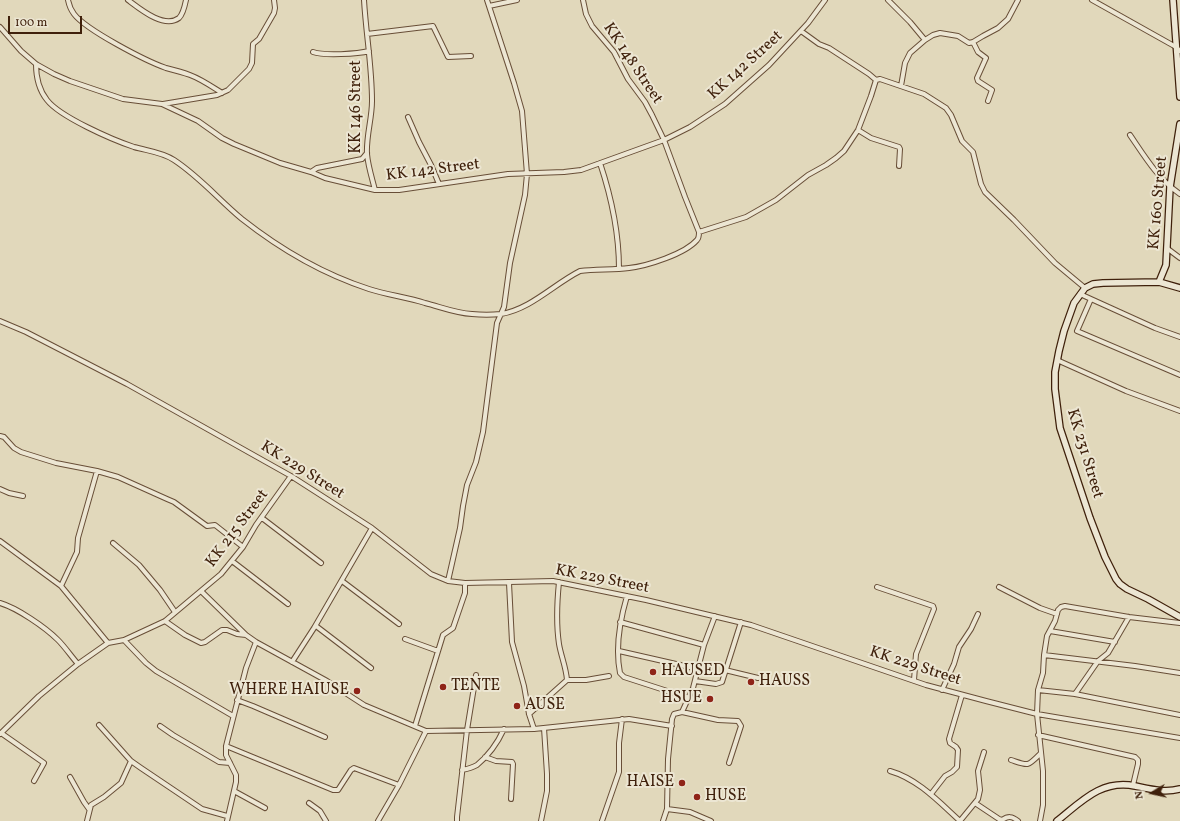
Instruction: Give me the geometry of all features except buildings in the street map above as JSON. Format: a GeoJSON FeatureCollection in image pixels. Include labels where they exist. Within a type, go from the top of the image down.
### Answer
{"type":"FeatureCollection","features":[{"type":"Feature","properties":{"kind":"main road"},"geometry":{"type":"LineString","coordinates":[[1173,0],[1178,49],[1180,97]]}},
{"type":"Feature","properties":{"kind":"main road","name":"KK 160 Street"},"geometry":{"type":"LineString","coordinates":[[1159,282],[1166,265],[1170,187],[1180,124]]}},
{"type":"Feature","properties":{"kind":"main road"},"geometry":{"type":"LineString","coordinates":[[1085,288],[1093,284],[1103,283],[1159,282],[1180,288]]}},
{"type":"Feature","properties":{"kind":"main road","name":"KK 231 Street"},"geometry":{"type":"LineString","coordinates":[[1085,288],[1074,303],[1057,360],[1055,390],[1060,428],[1090,518],[1105,557],[1116,579],[1120,584],[1180,617]]}},
{"type":"Feature","properties":{"kind":"main road"},"geometry":{"type":"LineString","coordinates":[[1057,821],[1088,796],[1101,788],[1112,785],[1133,785],[1164,791],[1180,788]]}},
{"type":"Feature","properties":{"kind":"street"},"geometry":{"type":"LineString","coordinates":[[68,0],[73,14],[98,33],[165,68],[190,74],[222,93]]}},
{"type":"Feature","properties":{"kind":"street"},"geometry":{"type":"LineString","coordinates":[[128,0],[165,22],[179,18],[182,14],[186,0]]}},
{"type":"Feature","properties":{"kind":"street"},"geometry":{"type":"LineString","coordinates":[[162,104],[217,95],[228,90],[249,69],[252,63],[253,44],[259,39],[275,11],[274,0]]}},
{"type":"Feature","properties":{"kind":"street","name":"KK 146 Street"},"geometry":{"type":"LineString","coordinates":[[364,0],[372,103],[367,153],[375,190]]}},
{"type":"Feature","properties":{"kind":"street"},"geometry":{"type":"LineString","coordinates":[[448,581],[460,528],[467,485],[476,462],[483,432],[497,323],[502,314],[506,296],[510,263],[525,195],[527,174],[522,112],[519,98],[487,0]]}},
{"type":"Feature","properties":{"kind":"street"},"geometry":{"type":"LineString","coordinates":[[489,6],[517,0]]}},
{"type":"Feature","properties":{"kind":"street","name":"KK 148 Street"},"geometry":{"type":"LineString","coordinates":[[583,0],[586,14],[592,26],[614,52],[628,79],[649,108],[664,140],[699,232]]}},
{"type":"Feature","properties":{"kind":"street","name":"KK 142 Street"},"geometry":{"type":"LineString","coordinates":[[0,27],[21,51],[36,64],[70,81],[115,97],[162,104],[198,121],[222,138],[234,144],[280,163],[311,172],[325,178],[375,190],[399,190],[508,174],[572,172],[664,140],[690,127],[725,104],[769,65],[801,31],[825,0]]}},
{"type":"Feature","properties":{"kind":"street"},"geometry":{"type":"LineString","coordinates":[[888,0],[910,22],[925,40]]}},
{"type":"Feature","properties":{"kind":"street"},"geometry":{"type":"LineString","coordinates":[[901,86],[905,63],[910,53],[925,40],[940,33],[958,36],[969,43],[973,42],[998,28],[1008,18],[1018,0]]}},
{"type":"Feature","properties":{"kind":"street"},"geometry":{"type":"LineString","coordinates":[[1092,0],[1178,49]]}},
{"type":"Feature","properties":{"kind":"street"},"geometry":{"type":"LineString","coordinates":[[367,34],[433,26],[448,57],[471,56]]}},
{"type":"Feature","properties":{"kind":"street"},"geometry":{"type":"LineString","coordinates":[[801,31],[876,80],[880,79],[924,94],[946,108],[951,115],[962,141],[972,152],[981,184],[985,192],[1055,263],[1085,288]]}},
{"type":"Feature","properties":{"kind":"street"},"geometry":{"type":"LineString","coordinates":[[973,42],[977,51],[986,58],[977,78],[978,81],[992,90],[988,101]]}},
{"type":"Feature","properties":{"kind":"street"},"geometry":{"type":"LineString","coordinates":[[313,52],[334,54],[363,53],[369,51]]}},
{"type":"Feature","properties":{"kind":"street"},"geometry":{"type":"LineString","coordinates":[[36,64],[36,74],[42,92],[55,108],[110,138],[162,154],[174,160],[206,185],[244,220],[280,246],[312,265],[369,289],[424,302],[454,312],[483,315],[502,314],[521,307],[580,271],[630,268],[654,262],[680,251],[698,240],[699,232],[746,217],[776,200],[808,174],[826,165],[844,151],[858,130],[876,80]]}},
{"type":"Feature","properties":{"kind":"street"},"geometry":{"type":"LineString","coordinates":[[408,117],[418,142],[431,165],[439,184]]}},
{"type":"Feature","properties":{"kind":"street"},"geometry":{"type":"LineString","coordinates":[[858,130],[871,138],[899,147],[899,166]]}},
{"type":"Feature","properties":{"kind":"street"},"geometry":{"type":"LineString","coordinates":[[1130,135],[1159,176],[1180,194]]}},
{"type":"Feature","properties":{"kind":"street"},"geometry":{"type":"LineString","coordinates":[[311,172],[321,167],[362,159],[367,153]]}},
{"type":"Feature","properties":{"kind":"street"},"geometry":{"type":"LineString","coordinates":[[600,163],[611,201],[618,241],[619,269]]}},
{"type":"Feature","properties":{"kind":"street"},"geometry":{"type":"LineString","coordinates":[[1168,249],[1180,258]]}},
{"type":"Feature","properties":{"kind":"street"},"geometry":{"type":"LineString","coordinates":[[1080,294],[1155,328],[1180,337]]}},
{"type":"Feature","properties":{"kind":"street"},"geometry":{"type":"LineString","coordinates":[[1091,299],[1077,331],[1180,375]]}},
{"type":"Feature","properties":{"kind":"street","name":"KK 229 Street"},"geometry":{"type":"LineString","coordinates":[[0,321],[26,332],[127,384],[291,476],[372,528],[431,574],[448,581],[465,583],[553,581],[627,596],[741,622],[942,690],[1036,714],[1180,738]]}},
{"type":"Feature","properties":{"kind":"street"},"geometry":{"type":"LineString","coordinates":[[1057,360],[1126,391],[1180,411]]}},
{"type":"Feature","properties":{"kind":"street"},"geometry":{"type":"LineString","coordinates":[[0,436],[4,437],[18,450],[37,458],[98,471],[118,477],[174,502],[207,526],[215,525],[243,547]]}},
{"type":"Feature","properties":{"kind":"street"},"geometry":{"type":"LineString","coordinates":[[61,586],[76,552],[78,538],[98,471]]}},
{"type":"Feature","properties":{"kind":"street","name":"KK 215 Street"},"geometry":{"type":"LineString","coordinates":[[0,733],[39,696],[78,664],[108,643],[124,640],[165,621],[221,574],[243,547],[256,525],[291,476]]}},
{"type":"Feature","properties":{"kind":"street"},"geometry":{"type":"LineString","coordinates":[[0,489],[9,493],[23,496]]}},
{"type":"Feature","properties":{"kind":"street"},"geometry":{"type":"LineString","coordinates":[[262,518],[321,563]]}},
{"type":"Feature","properties":{"kind":"street"},"geometry":{"type":"LineString","coordinates":[[292,662],[316,626],[372,528]]}},
{"type":"Feature","properties":{"kind":"street"},"geometry":{"type":"LineString","coordinates":[[0,542],[61,586],[108,643]]}},
{"type":"Feature","properties":{"kind":"street"},"geometry":{"type":"LineString","coordinates":[[113,543],[139,565],[160,590],[175,612]]}},
{"type":"Feature","properties":{"kind":"street"},"geometry":{"type":"LineString","coordinates":[[232,561],[288,604]]}},
{"type":"Feature","properties":{"kind":"street"},"geometry":{"type":"LineString","coordinates":[[342,581],[400,624]]}},
{"type":"Feature","properties":{"kind":"street"},"geometry":{"type":"LineString","coordinates":[[560,582],[557,607],[558,635],[559,645],[565,662],[567,680]]}},
{"type":"Feature","properties":{"kind":"street"},"geometry":{"type":"LineString","coordinates":[[416,726],[443,635],[453,628],[465,593],[465,583]]}},
{"type":"Feature","properties":{"kind":"street"},"geometry":{"type":"LineString","coordinates":[[509,583],[512,642],[534,729]]}},
{"type":"Feature","properties":{"kind":"street"},"geometry":{"type":"LineString","coordinates":[[877,587],[933,606],[934,609],[916,654],[914,680]]}},
{"type":"Feature","properties":{"kind":"street"},"geometry":{"type":"LineString","coordinates":[[999,587],[1040,608],[1057,614]]}},
{"type":"Feature","properties":{"kind":"street"},"geometry":{"type":"LineString","coordinates":[[200,591],[246,635],[256,642],[327,681],[364,705],[426,731],[534,729],[622,719],[672,726]]}},
{"type":"Feature","properties":{"kind":"street"},"geometry":{"type":"LineString","coordinates":[[627,596],[620,622],[619,670],[622,675],[689,698]]}},
{"type":"Feature","properties":{"kind":"street"},"geometry":{"type":"LineString","coordinates":[[0,603],[7,605],[34,621],[58,640],[78,664]]}},
{"type":"Feature","properties":{"kind":"street"},"geometry":{"type":"LineString","coordinates":[[1040,821],[1043,805],[1043,771],[1036,714],[1038,690],[1043,674],[1044,655],[1048,636],[1061,607],[1065,606],[1180,623]]}},
{"type":"Feature","properties":{"kind":"street"},"geometry":{"type":"LineString","coordinates":[[942,690],[954,664],[959,646],[971,629],[978,614]]}},
{"type":"Feature","properties":{"kind":"street"},"geometry":{"type":"LineString","coordinates":[[682,712],[695,681],[704,645],[714,616]]}},
{"type":"Feature","properties":{"kind":"street"},"geometry":{"type":"LineString","coordinates":[[1075,694],[1098,661],[1108,652],[1128,616]]}},
{"type":"Feature","properties":{"kind":"street"},"geometry":{"type":"LineString","coordinates":[[165,621],[185,635],[201,643],[205,642],[222,630],[246,635]]}},
{"type":"Feature","properties":{"kind":"street"},"geometry":{"type":"LineString","coordinates":[[620,622],[704,645]]}},
{"type":"Feature","properties":{"kind":"street"},"geometry":{"type":"LineString","coordinates":[[695,681],[722,682],[741,622]]}},
{"type":"Feature","properties":{"kind":"street"},"geometry":{"type":"LineString","coordinates":[[316,626],[371,668]]}},
{"type":"Feature","properties":{"kind":"street"},"geometry":{"type":"LineString","coordinates":[[1050,631],[1114,642]]}},
{"type":"Feature","properties":{"kind":"street"},"geometry":{"type":"LineString","coordinates":[[405,639],[438,651]]}},
{"type":"Feature","properties":{"kind":"street"},"geometry":{"type":"LineString","coordinates":[[124,640],[146,663],[156,670],[233,716]]}},
{"type":"Feature","properties":{"kind":"street"},"geometry":{"type":"LineString","coordinates":[[227,821],[236,775],[226,755],[226,746],[246,668],[256,642]]}},
{"type":"Feature","properties":{"kind":"street"},"geometry":{"type":"LineString","coordinates":[[619,651],[698,669]]}},
{"type":"Feature","properties":{"kind":"street"},"geometry":{"type":"LineString","coordinates":[[1044,655],[1180,673]]}},
{"type":"Feature","properties":{"kind":"street"},"geometry":{"type":"LineString","coordinates":[[725,670],[758,678]]}},
{"type":"Feature","properties":{"kind":"street"},"geometry":{"type":"LineString","coordinates":[[457,821],[467,730],[476,675]]}},
{"type":"Feature","properties":{"kind":"street"},"geometry":{"type":"LineString","coordinates":[[529,714],[567,680],[586,680],[609,676]]}},
{"type":"Feature","properties":{"kind":"street"},"geometry":{"type":"LineString","coordinates":[[1038,690],[1075,694],[1180,715]]}},
{"type":"Feature","properties":{"kind":"street"},"geometry":{"type":"LineString","coordinates":[[931,794],[945,776],[957,767],[958,750],[950,743],[949,739],[962,695]]}},
{"type":"Feature","properties":{"kind":"street"},"geometry":{"type":"LineString","coordinates":[[237,700],[325,737]]}},
{"type":"Feature","properties":{"kind":"street"},"geometry":{"type":"LineString","coordinates":[[663,821],[667,809],[668,759],[674,714],[682,712],[718,720],[738,721],[740,726],[729,763]]}},
{"type":"Feature","properties":{"kind":"street"},"geometry":{"type":"LineString","coordinates":[[602,821],[619,772],[619,743],[622,719]]}},
{"type":"Feature","properties":{"kind":"street"},"geometry":{"type":"LineString","coordinates":[[99,726],[131,761],[202,809],[227,816]]}},
{"type":"Feature","properties":{"kind":"street"},"geometry":{"type":"LineString","coordinates":[[160,726],[219,762],[230,763]]}},
{"type":"Feature","properties":{"kind":"street"},"geometry":{"type":"LineString","coordinates":[[541,821],[547,774],[544,728]]}},
{"type":"Feature","properties":{"kind":"street"},"geometry":{"type":"LineString","coordinates":[[462,770],[477,765],[499,739],[504,729]]}},
{"type":"Feature","properties":{"kind":"street"},"geometry":{"type":"LineString","coordinates":[[378,821],[399,785],[426,731]]}},
{"type":"Feature","properties":{"kind":"street"},"geometry":{"type":"LineString","coordinates":[[0,733],[44,763],[34,780]]}},
{"type":"Feature","properties":{"kind":"street"},"geometry":{"type":"LineString","coordinates":[[1038,735],[1134,757],[1138,760],[1138,764],[1133,785]]}},
{"type":"Feature","properties":{"kind":"street"},"geometry":{"type":"LineString","coordinates":[[226,746],[333,790],[338,790],[351,770],[354,768],[399,785]]}},
{"type":"Feature","properties":{"kind":"street"},"geometry":{"type":"LineString","coordinates":[[890,770],[901,775],[931,794],[960,821],[980,796],[978,771],[984,752]]}},
{"type":"Feature","properties":{"kind":"street"},"geometry":{"type":"LineString","coordinates":[[1011,760],[1029,765],[1041,753]]}},
{"type":"Feature","properties":{"kind":"street"},"geometry":{"type":"LineString","coordinates":[[485,757],[496,761],[512,762],[511,800]]}},
{"type":"Feature","properties":{"kind":"street"},"geometry":{"type":"LineString","coordinates":[[87,821],[91,805],[104,797],[121,783],[131,761]]}},
{"type":"Feature","properties":{"kind":"street"},"geometry":{"type":"LineString","coordinates":[[70,777],[89,809]]}},
{"type":"Feature","properties":{"kind":"street"},"geometry":{"type":"LineString","coordinates":[[234,791],[265,808]]}},
{"type":"Feature","properties":{"kind":"street"},"geometry":{"type":"LineString","coordinates":[[309,803],[320,811],[326,821]]}},
{"type":"Feature","properties":{"kind":"street"},"geometry":{"type":"LineString","coordinates":[[975,804],[999,819],[1002,820],[1008,817],[1014,818],[1018,821]]}},
{"type":"Feature","properties":{"kind":"street"},"geometry":{"type":"LineString","coordinates":[[667,809],[690,812],[711,821]]}},
{"type":"Feature","properties":{"kind":"place","name":"HAUSED"},"geometry":{"type":"Point","coordinates":[653,672]}},
{"type":"Feature","properties":{"kind":"place","name":"HAUSS"},"geometry":{"type":"Point","coordinates":[751,682]}},
{"type":"Feature","properties":{"kind":"place","name":"TENTE"},"geometry":{"type":"Point","coordinates":[443,687]}},
{"type":"Feature","properties":{"kind":"place","name":"WHERE HAIUSE"},"geometry":{"type":"Point","coordinates":[357,691]}},
{"type":"Feature","properties":{"kind":"place","name":"HSUE"},"geometry":{"type":"Point","coordinates":[710,699]}},
{"type":"Feature","properties":{"kind":"place","name":"AUSE"},"geometry":{"type":"Point","coordinates":[517,706]}},
{"type":"Feature","properties":{"kind":"place","name":"HAISE"},"geometry":{"type":"Point","coordinates":[682,783]}},
{"type":"Feature","properties":{"kind":"place","name":"HUSE"},"geometry":{"type":"Point","coordinates":[697,797]}}]}
